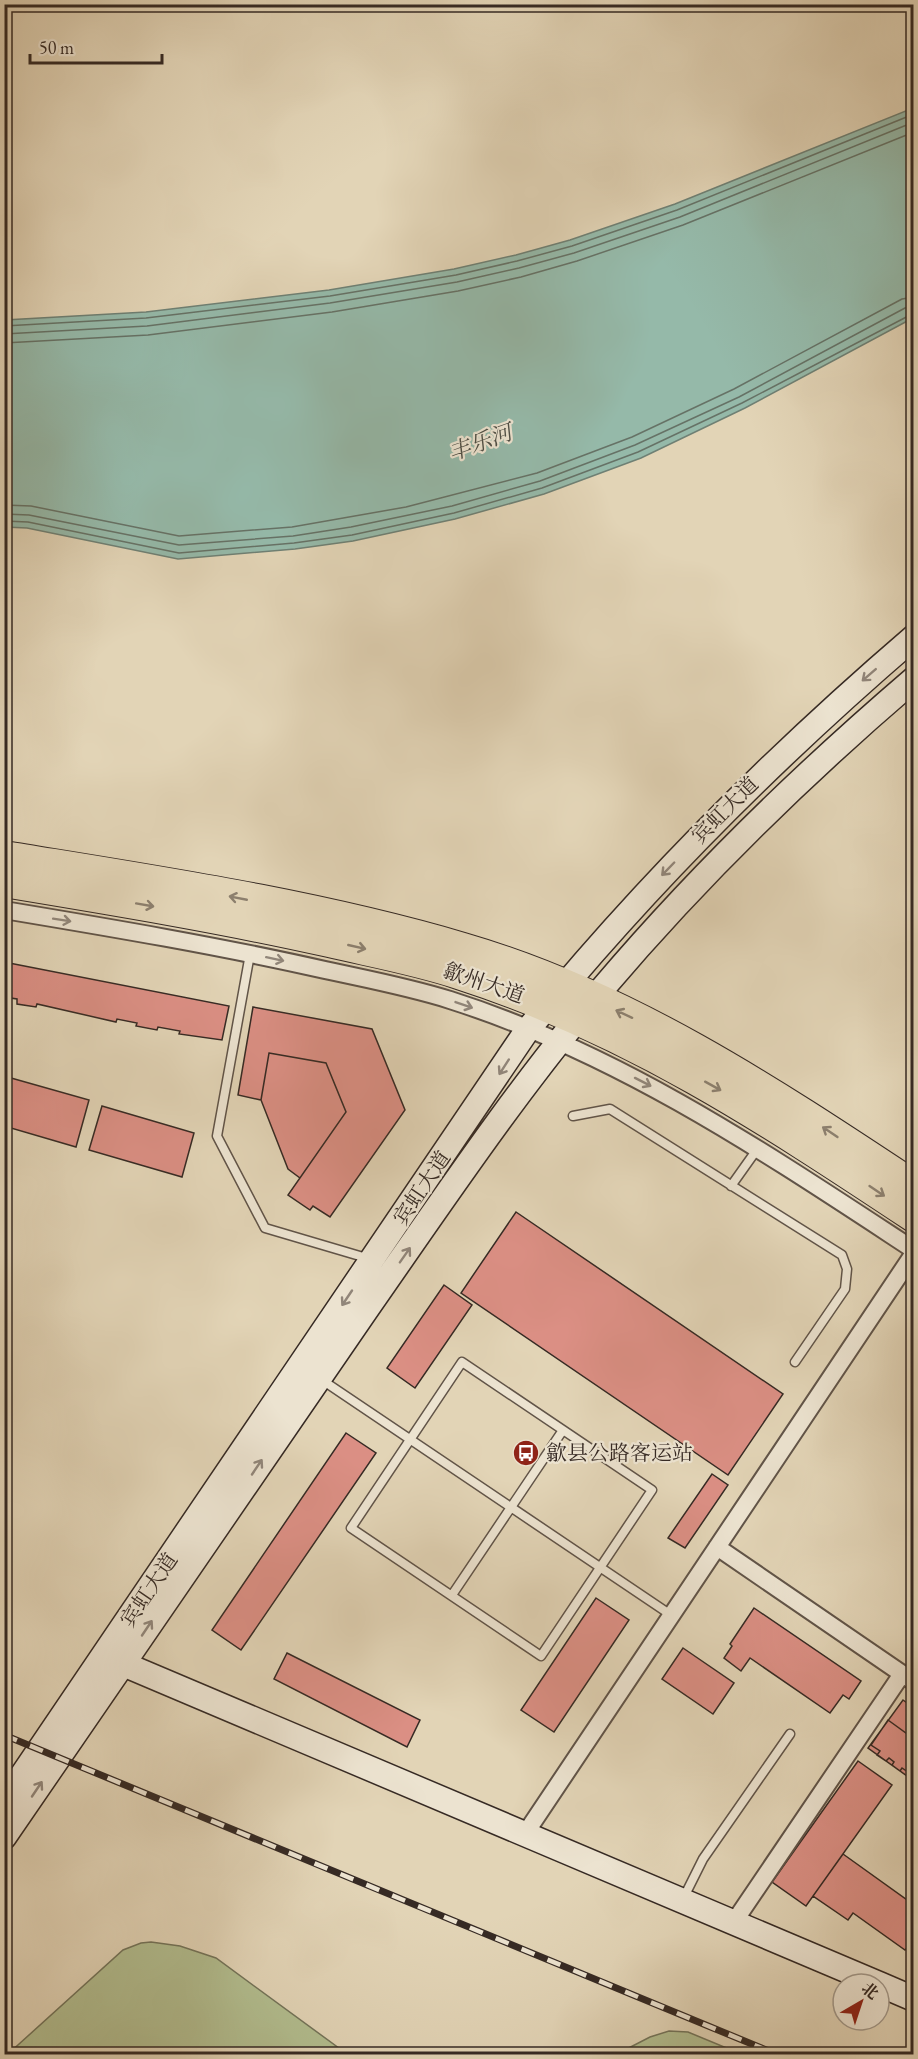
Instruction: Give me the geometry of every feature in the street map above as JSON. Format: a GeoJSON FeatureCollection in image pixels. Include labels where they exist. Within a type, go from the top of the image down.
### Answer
{"type":"FeatureCollection","features":[{"type":"Feature","properties":{"kind":"highway","name":"歙州大道"},"geometry":{"type":"LineString","coordinates":[[4,857],[184,887],[375,927],[463,949],[547,1007]]}},
{"type":"Feature","properties":{"kind":"highway","name":"歙州大道"},"geometry":{"type":"LineString","coordinates":[[4,881],[179,910],[370,950],[457,972],[638,1046],[730,1096],[914,1216]]}},
{"type":"Feature","properties":{"kind":"highway","name":"歙州大道"},"geometry":{"type":"LineString","coordinates":[[577,1020],[658,1030],[742,1076],[914,1187]]}},
{"type":"Feature","properties":{"kind":"main road","name":"宾虹大道"},"geometry":{"type":"LineString","coordinates":[[4,1837],[113,1660],[373,1260],[547,1007],[664,872],[756,778],[914,637]]}},
{"type":"Feature","properties":{"kind":"main road","name":"宾虹大道"},"geometry":{"type":"LineString","coordinates":[[4,1802],[113,1660],[319,1378],[503,1114],[577,1020],[687,894],[779,801],[914,679]]}},
{"type":"Feature","properties":{"kind":"main road"},"geometry":{"type":"LineString","coordinates":[[113,1660],[851,1972]]}},
{"type":"Feature","properties":{"kind":"main road"},"geometry":{"type":"LineString","coordinates":[[891,1989],[914,1999]]}},
{"type":"Feature","properties":{"kind":"street"},"geometry":{"type":"LineString","coordinates":[[4,910],[250,954],[448,999],[547,1007]]}},
{"type":"Feature","properties":{"kind":"street"},"geometry":{"type":"LineString","coordinates":[[525,1834],[914,1252],[759,1148],[671,1096],[577,1020]]}},
{"type":"Feature","properties":{"kind":"street"},"geometry":{"type":"LineString","coordinates":[[717,1547],[908,1678],[734,1922]]}},
{"type":"Feature","properties":{"kind":"lane"},"geometry":{"type":"LineString","coordinates":[[250,954],[217,1137],[265,1228],[373,1260]]}},
{"type":"Feature","properties":{"kind":"lane"},"geometry":{"type":"LineString","coordinates":[[573,1116],[610,1109],[842,1255],[845,1262],[846,1289],[795,1362]]}},
{"type":"Feature","properties":{"kind":"lane"},"geometry":{"type":"LineString","coordinates":[[731,1186],[759,1148]]}},
{"type":"Feature","properties":{"kind":"lane"},"geometry":{"type":"LineString","coordinates":[[462,1362],[652,1490],[542,1656],[351,1528],[410,1439],[462,1362]]}},
{"type":"Feature","properties":{"kind":"lane"},"geometry":{"type":"LineString","coordinates":[[319,1378],[671,1615]]}},
{"type":"Feature","properties":{"kind":"lane"},"geometry":{"type":"LineString","coordinates":[[452,1595],[563,1430]]}},
{"type":"Feature","properties":{"kind":"lane"},"geometry":{"type":"LineString","coordinates":[[683,1900],[703,1859],[790,1734]]}},
{"type":"Feature","properties":{"kind":"shaded area"},"geometry":{"type":"Polygon","coordinates":[[[151,1942],[180,1946],[216,1958],[347,2054],[8,2054],[123,1950],[151,1942]]]}},
{"type":"Feature","properties":{"kind":"shaded area"},"geometry":{"type":"Polygon","coordinates":[[[669,2031],[688,2032],[741,2054],[617,2054],[650,2037],[669,2031]]]}},
{"type":"Feature","properties":{"kind":"water","name":"丰乐河"},"geometry":{"type":"Polygon","coordinates":[[[913,108],[913,318],[745,408],[641,458],[544,494],[455,519],[353,541],[295,549],[178,559],[27,528],[5,527],[5,320],[146,312],[329,290],[454,269],[516,255],[570,240],[675,204],[913,108]]]}},
{"type":"Feature","properties":{"kind":"building"},"geometry":{"type":"Polygon","coordinates":[[[4,962],[229,1006],[222,1040],[179,1034],[180,1031],[158,1027],[157,1030],[136,1026],[137,1023],[117,1019],[116,1022],[37,1004],[36,1007],[17,1004],[17,999],[4,997],[4,962]]]}},
{"type":"Feature","properties":{"kind":"building"},"geometry":{"type":"Polygon","coordinates":[[[253,1007],[372,1029],[405,1110],[330,1217],[313,1206],[310,1210],[288,1195],[346,1112],[326,1063],[269,1053],[261,1100],[238,1095],[253,1007]]]}},
{"type":"Feature","properties":{"kind":"building"},"geometry":{"type":"Polygon","coordinates":[[[269,1053],[326,1063],[346,1112],[300,1178],[288,1169],[261,1100],[269,1053]]]}},
{"type":"Feature","properties":{"kind":"building"},"geometry":{"type":"Polygon","coordinates":[[[4,1076],[89,1100],[76,1147],[4,1126],[4,1076]]]}},
{"type":"Feature","properties":{"kind":"building"},"geometry":{"type":"Polygon","coordinates":[[[102,1106],[194,1133],[182,1177],[89,1150],[102,1106]]]}},
{"type":"Feature","properties":{"kind":"building"},"geometry":{"type":"Polygon","coordinates":[[[516,1212],[783,1394],[728,1475],[461,1293],[516,1212]]]}},
{"type":"Feature","properties":{"kind":"building"},"geometry":{"type":"Polygon","coordinates":[[[444,1285],[472,1305],[415,1388],[387,1368],[444,1285]]]}},
{"type":"Feature","properties":{"kind":"building"},"geometry":{"type":"Polygon","coordinates":[[[346,1433],[376,1453],[241,1650],[212,1630],[346,1433]]]}},
{"type":"Feature","properties":{"kind":"building"},"geometry":{"type":"Polygon","coordinates":[[[712,1474],[728,1485],[685,1548],[668,1538],[712,1474]]]}},
{"type":"Feature","properties":{"kind":"building"},"geometry":{"type":"Polygon","coordinates":[[[596,1598],[629,1620],[554,1732],[521,1710],[596,1598]]]}},
{"type":"Feature","properties":{"kind":"building"},"geometry":{"type":"Polygon","coordinates":[[[754,1608],[861,1681],[849,1699],[843,1695],[830,1713],[750,1658],[741,1671],[724,1658],[732,1646],[730,1644],[754,1608]]]}},
{"type":"Feature","properties":{"kind":"building"},"geometry":{"type":"Polygon","coordinates":[[[683,1648],[734,1683],[713,1714],[662,1679],[683,1648]]]}},
{"type":"Feature","properties":{"kind":"building"},"geometry":{"type":"Polygon","coordinates":[[[287,1653],[420,1720],[407,1747],[274,1679],[287,1653]]]}},
{"type":"Feature","properties":{"kind":"building"},"geometry":{"type":"Polygon","coordinates":[[[903,1700],[914,1708],[914,1781],[868,1748],[903,1700]]]}},
{"type":"Feature","properties":{"kind":"building"},"geometry":{"type":"Polygon","coordinates":[[[888,1720],[914,1739],[914,1776],[902,1768],[900,1771],[892,1765],[894,1762],[889,1758],[886,1761],[877,1755],[880,1751],[871,1745],[888,1720]]]}},
{"type":"Feature","properties":{"kind":"building"},"geometry":{"type":"Polygon","coordinates":[[[858,1761],[892,1785],[806,1906],[772,1882],[858,1761]]]}},
{"type":"Feature","properties":{"kind":"building"},"geometry":{"type":"Polygon","coordinates":[[[843,1854],[914,1905],[914,1940],[905,1950],[853,1913],[848,1920],[813,1896],[843,1854]]]}},
{"type":"Feature","properties":{"kind":"railway"},"geometry":{"type":"LineString","coordinates":[[4,1735],[776,2054]]}},
{"type":"Feature","properties":{"kind":"place","name":"歙县公路客运站"},"geometry":{"type":"Point","coordinates":[526,1453]}}]}
